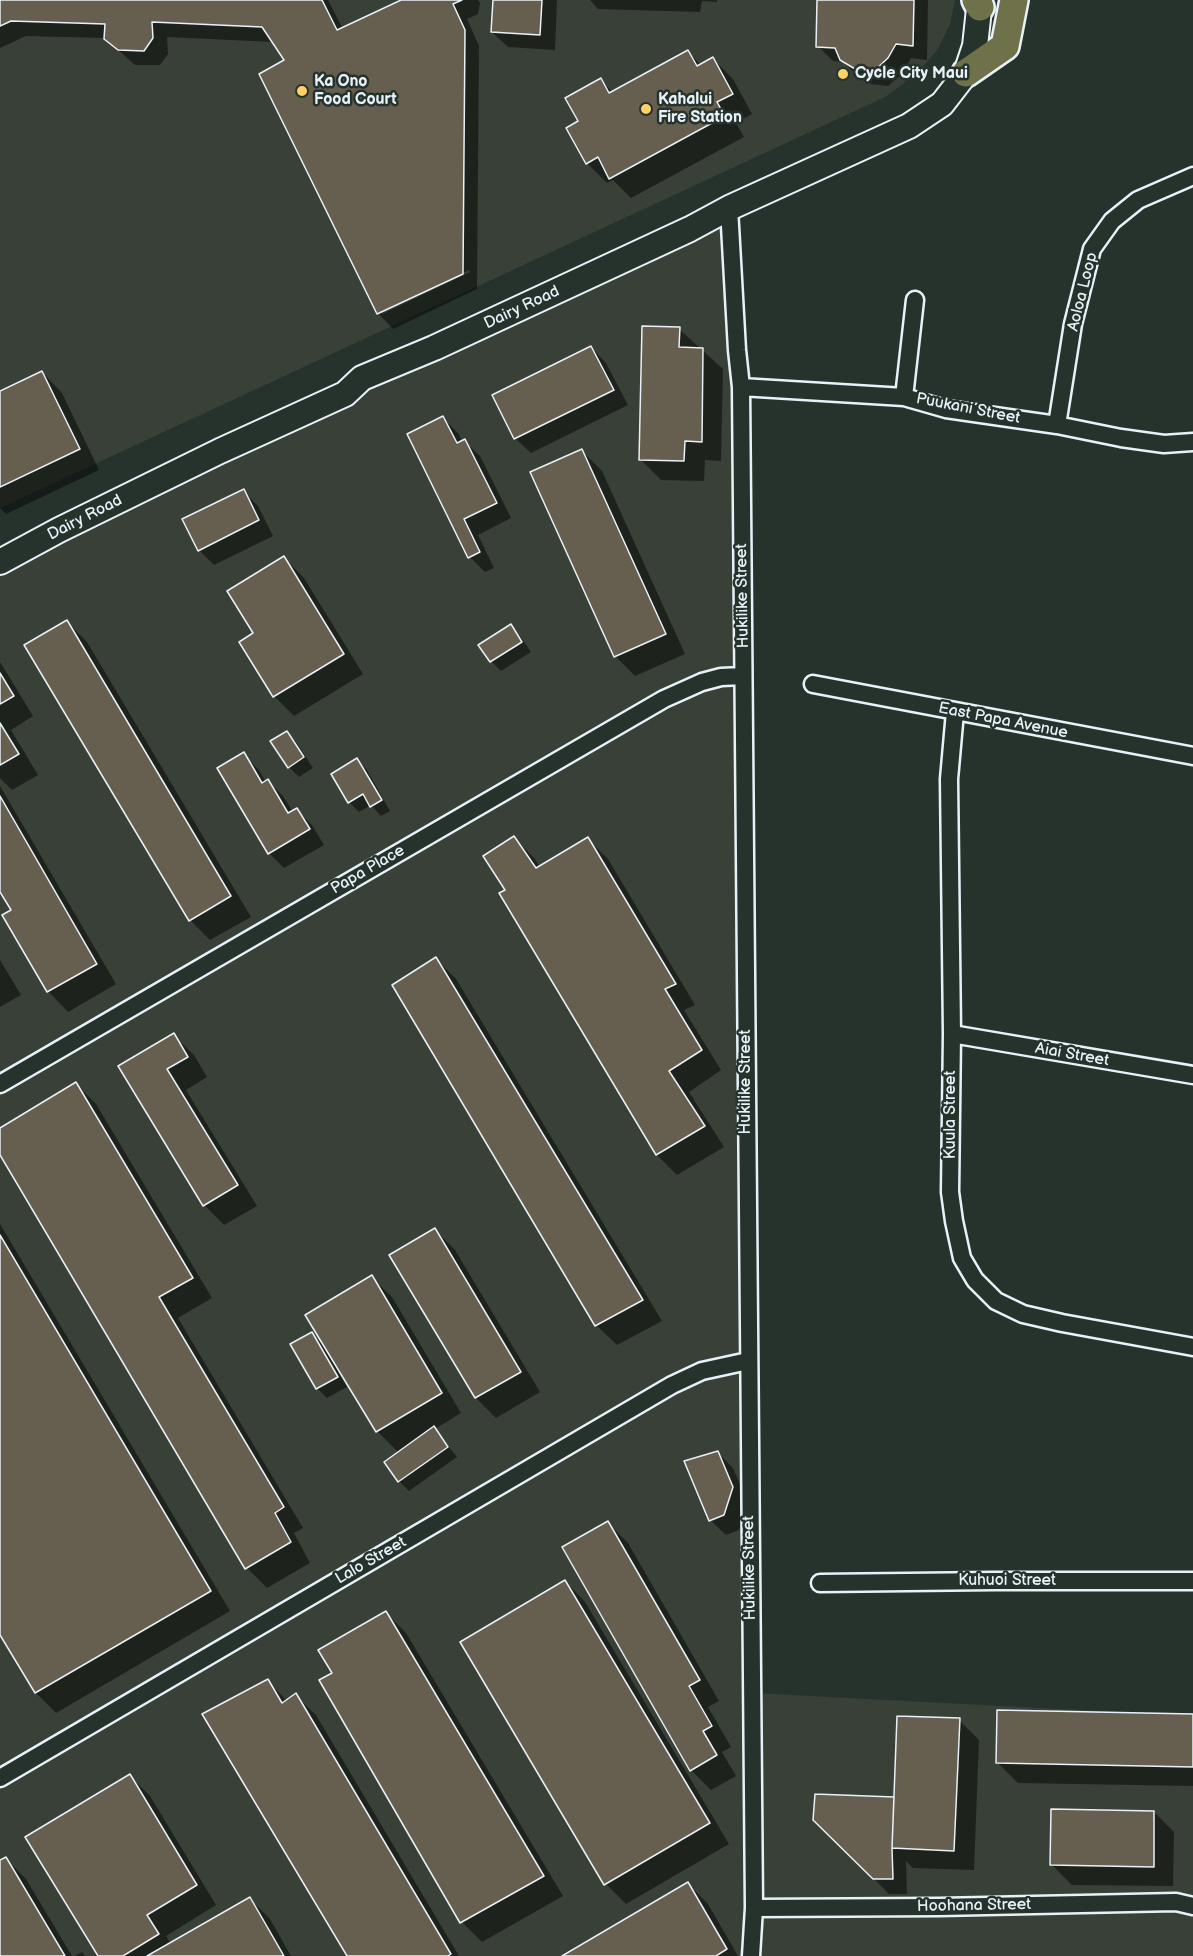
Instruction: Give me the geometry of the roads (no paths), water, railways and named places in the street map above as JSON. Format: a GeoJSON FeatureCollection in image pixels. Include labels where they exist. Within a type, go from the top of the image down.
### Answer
{"type":"FeatureCollection","features":[{"type":"Feature","properties":{"kind":"main road"},"geometry":{"type":"LineString","coordinates":[[966,72],[1005,46],[1014,0]]}},
{"type":"Feature","properties":{"kind":"main road","name":"Dairy Road"},"geometry":{"type":"LineString","coordinates":[[0,562],[59,530],[345,394],[362,378],[465,334],[690,229],[729,208],[909,126],[942,104],[966,72],[975,46],[978,2]]}},
{"type":"Feature","properties":{"kind":"street","name":"Aoloa Loop"},"geometry":{"type":"LineString","coordinates":[[1057,425],[1073,324],[1092,249],[1112,221],[1138,200],[1193,176]]}},
{"type":"Feature","properties":{"kind":"street","name":"Hukilike Street"},"geometry":{"type":"LineString","coordinates":[[729,208],[736,344],[741,387],[753,1908],[751,1956]]}},
{"type":"Feature","properties":{"kind":"street"},"geometry":{"type":"LineString","coordinates":[[904,397],[915,300]]}},
{"type":"Feature","properties":{"kind":"street","name":"Puukani Street"},"geometry":{"type":"LineString","coordinates":[[741,387],[904,397],[946,409],[1057,425],[1121,438],[1164,444],[1193,442]]}},
{"type":"Feature","properties":{"kind":"street","name":"Papa Place"},"geometry":{"type":"LineString","coordinates":[[0,1084],[664,699],[702,682],[721,677],[743,676]]}},
{"type":"Feature","properties":{"kind":"street","name":"East Papa Avenue"},"geometry":{"type":"LineString","coordinates":[[813,684],[1193,756]]}},
{"type":"Feature","properties":{"kind":"street","name":"Kuula Street"},"geometry":{"type":"LineString","coordinates":[[955,712],[949,779],[952,1034],[950,1192],[962,1258],[975,1280],[996,1301],[1023,1314],[1193,1347]]}},
{"type":"Feature","properties":{"kind":"street","name":"Aiai Street"},"geometry":{"type":"LineString","coordinates":[[952,1034],[1193,1076]]}},
{"type":"Feature","properties":{"kind":"street","name":"Lalo Street"},"geometry":{"type":"LineString","coordinates":[[0,1778],[672,1386],[702,1371],[748,1361]]}},
{"type":"Feature","properties":{"kind":"street","name":"Kuhuoi Street"},"geometry":{"type":"LineString","coordinates":[[820,1583],[1193,1581]]}},
{"type":"Feature","properties":{"kind":"street","name":"Hoohana Street"},"geometry":{"type":"LineString","coordinates":[[753,1908],[1176,1902],[1193,1906]]}},
{"type":"Feature","properties":{"kind":"place","name":"Cycle City Maui"},"geometry":{"type":"Point","coordinates":[843,74]}},
{"type":"Feature","properties":{"kind":"place","name":"Ka Ono Food Court"},"geometry":{"type":"Point","coordinates":[302,91]}},
{"type":"Feature","properties":{"kind":"place","name":"Kahalui Fire Station"},"geometry":{"type":"Point","coordinates":[646,109]}}]}
